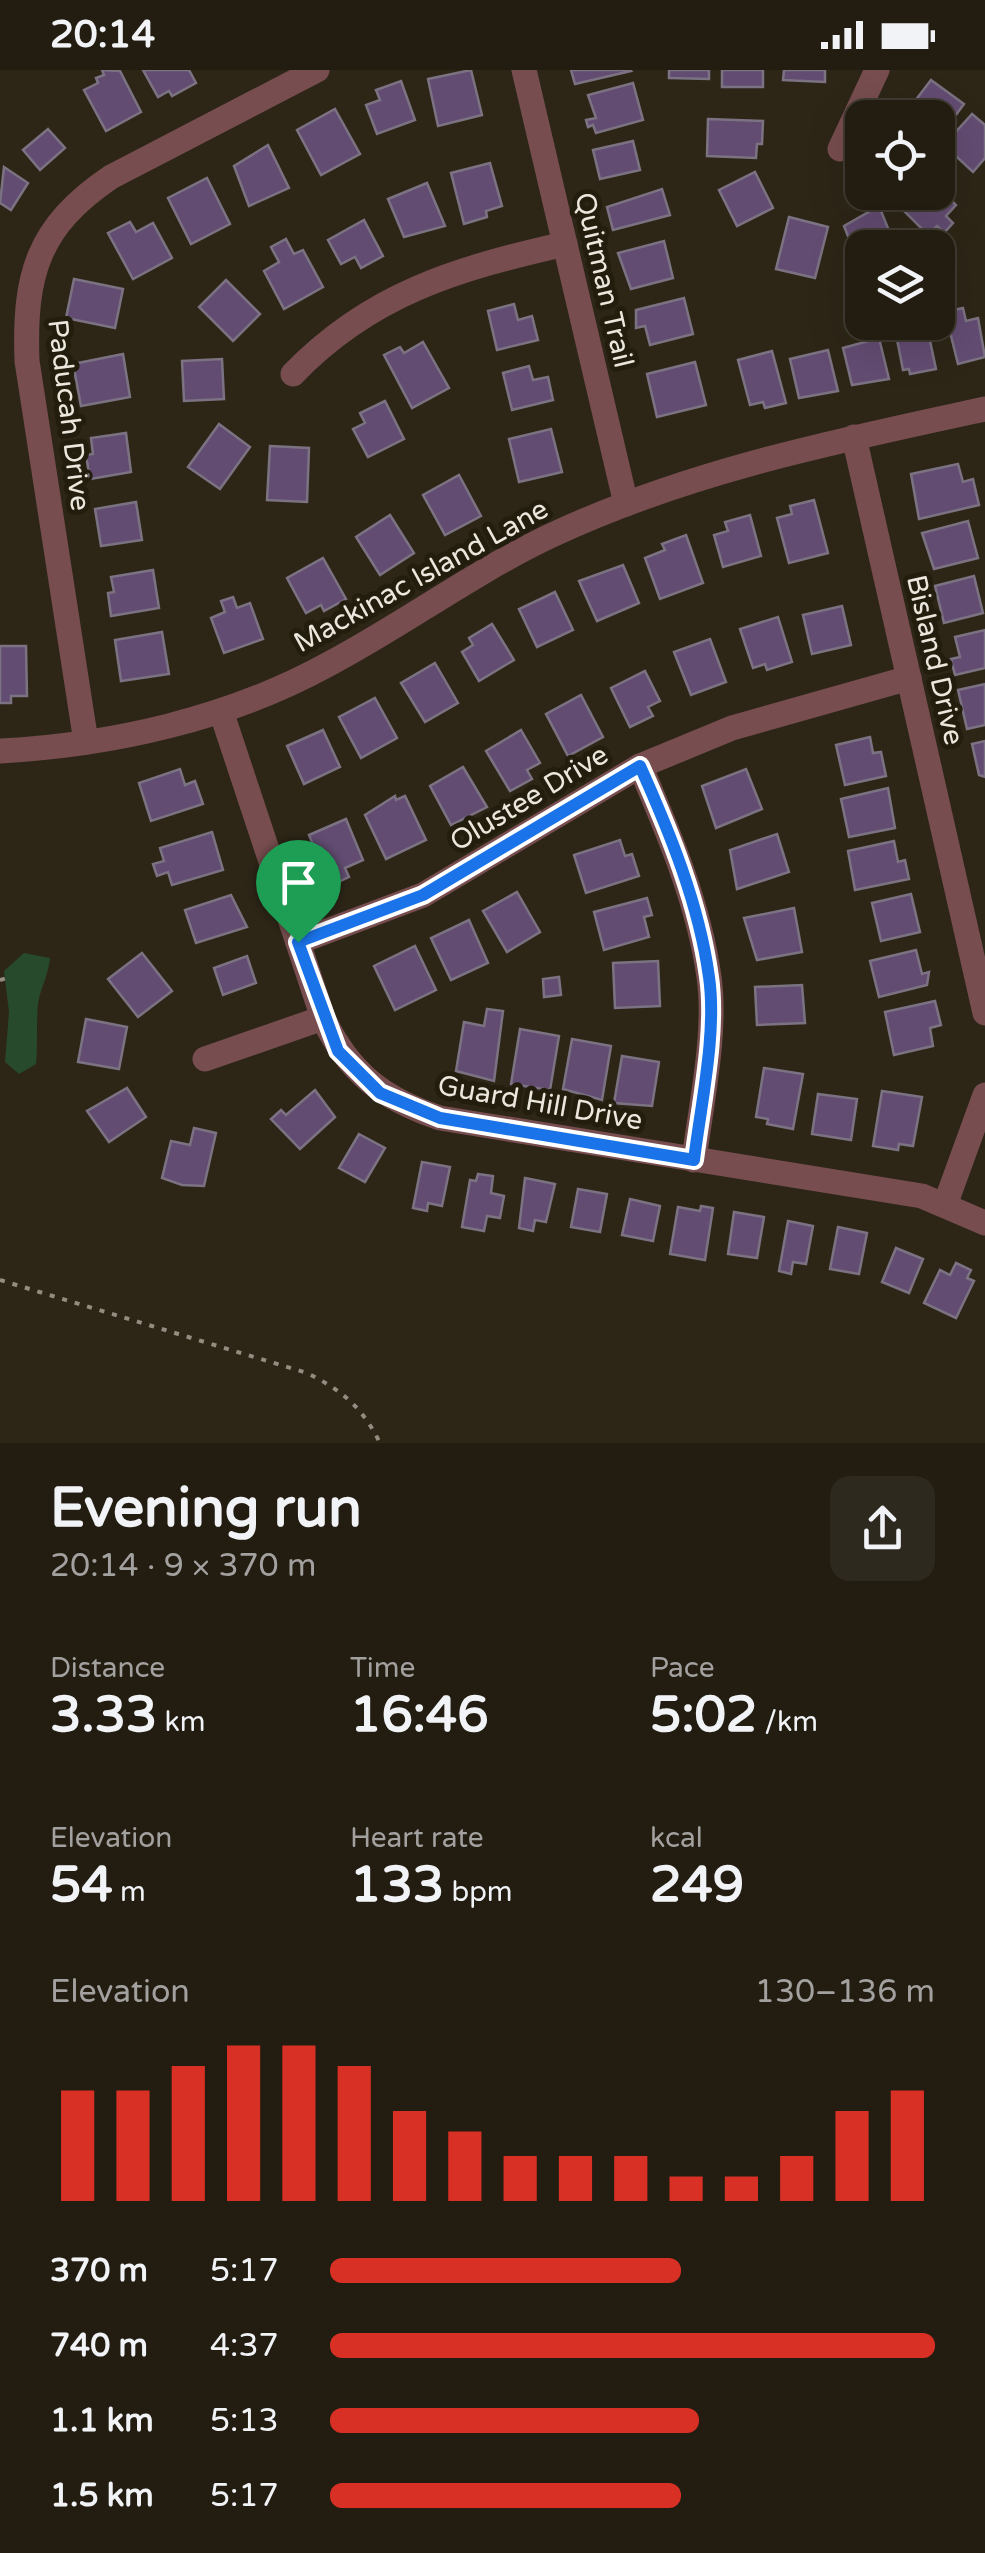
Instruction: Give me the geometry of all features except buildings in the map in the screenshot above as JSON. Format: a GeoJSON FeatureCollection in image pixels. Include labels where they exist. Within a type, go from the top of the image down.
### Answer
{"type":"FeatureCollection","features":[{"type":"Feature","properties":{"kind":"street","name":"Paducah Drive"},"geometry":{"type":"LineString","coordinates":[[86,742],[27,361],[25,308],[32,270],[42,246],[80,198],[110,177],[316,70]]}},
{"type":"Feature","properties":{"kind":"street","name":"Quitman Trail"},"geometry":{"type":"LineString","coordinates":[[524,70],[626,504]]}},
{"type":"Feature","properties":{"kind":"street"},"geometry":{"type":"LineString","coordinates":[[840,149],[877,70]]}},
{"type":"Feature","properties":{"kind":"street"},"geometry":{"type":"LineString","coordinates":[[293,374],[344,326],[418,286],[465,268],[565,244]]}},
{"type":"Feature","properties":{"kind":"street","name":"Mackinac Island Lane"},"geometry":{"type":"LineString","coordinates":[[0,751],[86,742],[221,711],[327,666],[482,572],[626,504],[765,458],[985,409]]}},
{"type":"Feature","properties":{"kind":"street","name":"Bisland Drive"},"geometry":{"type":"LineString","coordinates":[[854,438],[985,1013]]}},
{"type":"Feature","properties":{"kind":"street","name":"Olustee Drive"},"geometry":{"type":"LineString","coordinates":[[298,942],[423,895],[640,766],[732,728],[909,678]]}},
{"type":"Feature","properties":{"kind":"street","name":"Guard Hill Drive"},"geometry":{"type":"LineString","coordinates":[[221,711],[323,1018],[356,1072],[406,1107],[440,1118],[922,1196],[985,1223]]}},
{"type":"Feature","properties":{"kind":"street"},"geometry":{"type":"LineString","coordinates":[[640,766],[691,898],[710,980],[706,1069],[694,1160]]}},
{"type":"Feature","properties":{"kind":"street"},"geometry":{"type":"LineString","coordinates":[[205,1059],[323,1018]]}},
{"type":"Feature","properties":{"kind":"street"},"geometry":{"type":"LineString","coordinates":[[946,1206],[985,1095]]}},
{"type":"Feature","properties":{"kind":"path"},"geometry":{"type":"LineString","coordinates":[[0,980],[7,978]]}},
{"type":"Feature","properties":{"kind":"path"},"geometry":{"type":"LineString","coordinates":[[0,1280],[308,1374],[344,1391],[368,1418],[380,1443]]}},
{"type":"Feature","properties":{"kind":"green space"},"geometry":{"type":"Polygon","coordinates":[[[24,953],[50,958],[38,1004],[36,1064],[19,1074],[5,1062],[9,1012],[4,971],[24,953]]]}},
{"type":"Feature","properties":{"kind":"route"},"geometry":{"type":"LineString","coordinates":[[640,766],[691,898],[710,980],[706,1069],[694,1160],[440,1118],[380,1093],[338,1051],[298,942],[423,895],[640,766]]}}]}
